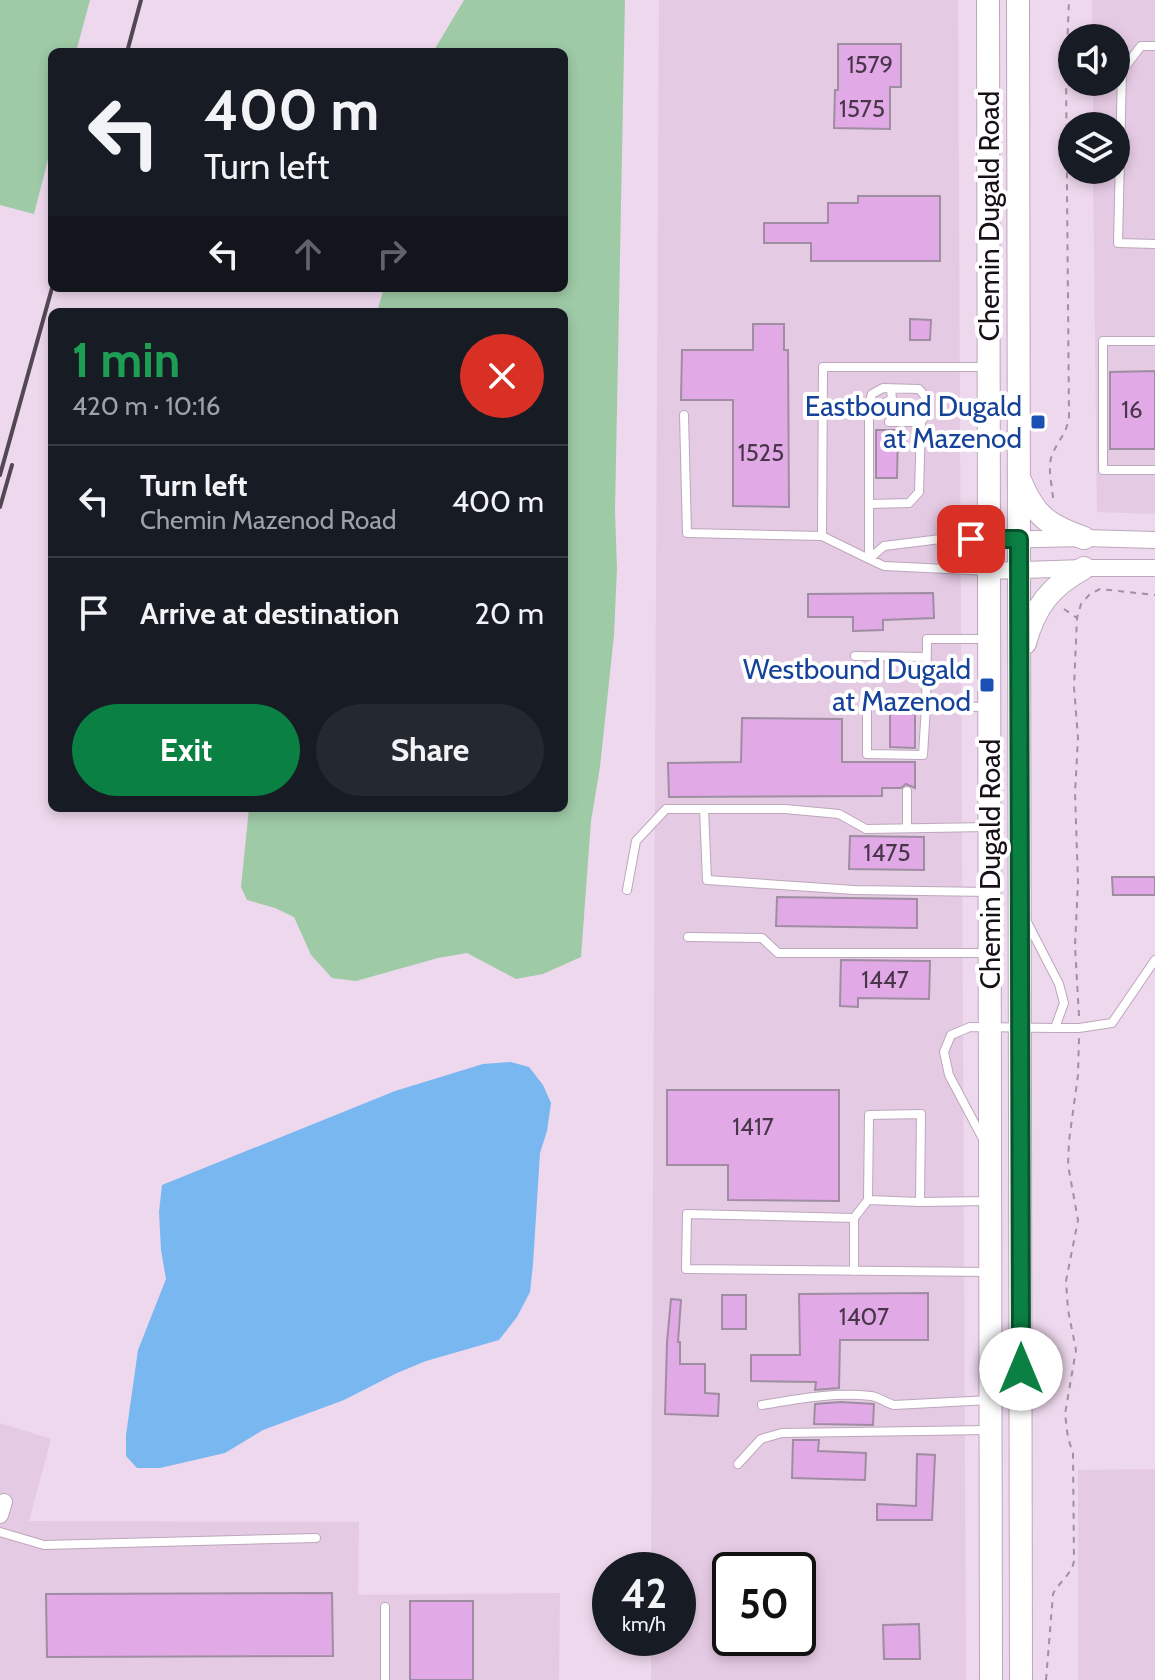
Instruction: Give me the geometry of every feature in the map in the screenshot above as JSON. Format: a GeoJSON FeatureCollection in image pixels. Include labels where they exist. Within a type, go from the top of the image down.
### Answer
{"type":"FeatureCollection","features":[{"type":"Feature","properties":{"kind":"main road","name":"Chemin Dugald Road"},"geometry":{"type":"LineString","coordinates":[[988,0],[991,1680]]}},
{"type":"Feature","properties":{"kind":"main road","name":"Chemin Dugald Road"},"geometry":{"type":"LineString","coordinates":[[1018,0],[1021,1680]]}},
{"type":"Feature","properties":{"kind":"main road"},"geometry":{"type":"LineString","coordinates":[[1018,477],[1029,502],[1042,517],[1057,529],[1084,538]]}},
{"type":"Feature","properties":{"kind":"main road"},"geometry":{"type":"LineString","coordinates":[[1018,667],[1030,625],[1047,596],[1063,579],[1084,568]]}},
{"type":"Feature","properties":{"kind":"street"},"geometry":{"type":"LineString","coordinates":[[989,540],[1155,540]]}},
{"type":"Feature","properties":{"kind":"street"},"geometry":{"type":"LineString","coordinates":[[989,571],[1155,568]]}},
{"type":"Feature","properties":{"kind":"lane"},"geometry":{"type":"LineString","coordinates":[[1155,46],[1141,46],[1122,71],[1118,243],[1155,244]]}},
{"type":"Feature","properties":{"kind":"lane"},"geometry":{"type":"LineString","coordinates":[[1155,341],[1103,341],[1103,470],[1155,470]]}},
{"type":"Feature","properties":{"kind":"lane"},"geometry":{"type":"LineString","coordinates":[[822,536],[823,367],[990,367]]}},
{"type":"Feature","properties":{"kind":"lane"},"geometry":{"type":"LineString","coordinates":[[869,559],[869,404],[878,407],[892,399],[891,389],[919,389],[929,405],[921,422],[919,492],[909,503],[870,504]]}},
{"type":"Feature","properties":{"kind":"lane"},"geometry":{"type":"LineString","coordinates":[[684,415],[687,533],[822,536],[884,566],[989,571]]}},
{"type":"Feature","properties":{"kind":"lane"},"geometry":{"type":"LineString","coordinates":[[889,422],[921,422]]}},
{"type":"Feature","properties":{"kind":"lane"},"geometry":{"type":"LineString","coordinates":[[869,559],[884,546],[949,538],[989,540]]}},
{"type":"Feature","properties":{"kind":"lane"},"geometry":{"type":"LineString","coordinates":[[989,639],[927,639],[926,706],[923,755],[867,754],[867,705],[926,706],[990,707]]}},
{"type":"Feature","properties":{"kind":"lane"},"geometry":{"type":"LineString","coordinates":[[855,656],[926,657]]}},
{"type":"Feature","properties":{"kind":"lane"},"geometry":{"type":"LineString","coordinates":[[907,791],[907,828]]}},
{"type":"Feature","properties":{"kind":"lane"},"geometry":{"type":"LineString","coordinates":[[627,890],[636,841],[666,809],[785,809],[839,814],[866,829],[989,827]]}},
{"type":"Feature","properties":{"kind":"lane"},"geometry":{"type":"LineString","coordinates":[[704,809],[707,880],[854,890],[989,892]]}},
{"type":"Feature","properties":{"kind":"lane"},"geometry":{"type":"LineString","coordinates":[[1019,907],[1059,984],[1064,1003],[1055,1028]]}},
{"type":"Feature","properties":{"kind":"lane"},"geometry":{"type":"LineString","coordinates":[[688,937],[762,938],[778,953],[990,953]]}},
{"type":"Feature","properties":{"kind":"lane"},"geometry":{"type":"LineString","coordinates":[[990,1153],[949,1075],[944,1052],[951,1035],[970,1027],[1079,1028],[1112,1023],[1155,960]]}},
{"type":"Feature","properties":{"kind":"lane"},"geometry":{"type":"LineString","coordinates":[[854,1271],[854,1218],[868,1200],[869,1115],[921,1114],[920,1202]]}},
{"type":"Feature","properties":{"kind":"lane"},"geometry":{"type":"LineString","coordinates":[[868,1200],[990,1201]]}},
{"type":"Feature","properties":{"kind":"lane"},"geometry":{"type":"LineString","coordinates":[[854,1218],[687,1214],[686,1269],[990,1272]]}},
{"type":"Feature","properties":{"kind":"lane"},"geometry":{"type":"LineString","coordinates":[[762,1405],[816,1396],[875,1396],[884,1403],[894,1405],[991,1400]]}},
{"type":"Feature","properties":{"kind":"lane"},"geometry":{"type":"LineString","coordinates":[[738,1464],[761,1439],[782,1433],[991,1430]]}},
{"type":"Feature","properties":{"kind":"lane"},"geometry":{"type":"LineString","coordinates":[[0,1532],[44,1545],[316,1538]]}},
{"type":"Feature","properties":{"kind":"lane"},"geometry":{"type":"LineString","coordinates":[[385,1607],[385,1680]]}},
{"type":"Feature","properties":{"kind":"path"},"geometry":{"type":"LineString","coordinates":[[1051,504],[1051,460],[1067,429],[1069,416],[1066,74],[1069,0]]}},
{"type":"Feature","properties":{"kind":"path"},"geometry":{"type":"LineString","coordinates":[[1046,1680],[1053,1594],[1074,1561],[1073,1453],[1065,1414],[1076,1350],[1066,1281],[1078,1220],[1068,1165],[1078,1075],[1079,1028],[1075,946],[1078,882],[1075,793],[1078,738],[1074,687],[1077,618],[1081,604],[1100,589],[1155,595]]}},
{"type":"Feature","properties":{"kind":"path"},"geometry":{"type":"LineString","coordinates":[[1054,602],[1077,618]]}},
{"type":"Feature","properties":{"kind":"shaded area"},"geometry":{"type":"Polygon","coordinates":[[[659,0],[958,0],[966,1680],[651,1680],[651,1656],[696,1656],[696,1552],[651,1552],[659,0]]]}},
{"type":"Feature","properties":{"kind":"shaded area"},"geometry":{"type":"Polygon","coordinates":[[[1092,0],[1155,0],[1155,514],[1097,512],[1093,184],[1130,184],[1130,112],[1093,112],[1093,96],[1130,96],[1130,24],[1092,24],[1092,0]]]}},
{"type":"Feature","properties":{"kind":"shaded area"},"geometry":{"type":"Polygon","coordinates":[[[0,1423],[51,1439],[29,1521],[359,1522],[358,1595],[560,1593],[559,1680],[0,1680],[0,1423]]]}},
{"type":"Feature","properties":{"kind":"shaded area"},"geometry":{"type":"Polygon","coordinates":[[[1155,1469],[1155,1680],[1078,1680],[1078,1470],[1155,1469]]]}},
{"type":"Feature","properties":{"kind":"green space"},"geometry":{"type":"Polygon","coordinates":[[[0,0],[90,0],[77,48],[48,48],[48,160],[34,214],[0,205],[0,0]]]}},
{"type":"Feature","properties":{"kind":"green space"},"geometry":{"type":"Polygon","coordinates":[[[464,0],[625,0],[614,635],[591,821],[581,957],[543,974],[516,979],[467,953],[356,981],[332,978],[311,955],[294,917],[247,900],[241,887],[249,812],[568,812],[568,308],[378,308],[383,292],[568,292],[568,48],[435,48],[464,0]]]}},
{"type":"Feature","properties":{"kind":"water"},"geometry":{"type":"Polygon","coordinates":[[[511,1062],[529,1067],[543,1085],[551,1103],[540,1153],[530,1292],[517,1317],[499,1340],[426,1361],[344,1400],[263,1430],[225,1453],[160,1468],[137,1468],[126,1456],[126,1435],[138,1350],[166,1279],[159,1212],[162,1185],[395,1091],[483,1064],[511,1062]]]}},
{"type":"Feature","properties":{"kind":"building"},"geometry":{"type":"Polygon","coordinates":[[[838,44],[901,44],[901,87],[890,87],[890,129],[834,128],[838,44]]]}},
{"type":"Feature","properties":{"kind":"building"},"geometry":{"type":"Polygon","coordinates":[[[858,196],[940,196],[940,261],[811,261],[811,243],[764,243],[764,223],[828,223],[828,203],[858,203],[858,196]]]}},
{"type":"Feature","properties":{"kind":"building"},"geometry":{"type":"Polygon","coordinates":[[[910,319],[931,320],[930,340],[910,340],[910,319]]]}},
{"type":"Feature","properties":{"kind":"building"},"geometry":{"type":"Polygon","coordinates":[[[753,324],[784,324],[784,350],[788,350],[789,507],[733,506],[733,400],[681,400],[682,350],[753,350],[753,324]]]}},
{"type":"Feature","properties":{"kind":"building"},"geometry":{"type":"Polygon","coordinates":[[[1155,371],[1155,449],[1110,449],[1110,372],[1155,371]]]}},
{"type":"Feature","properties":{"kind":"building"},"geometry":{"type":"Polygon","coordinates":[[[876,430],[898,430],[897,478],[876,478],[876,430]]]}},
{"type":"Feature","properties":{"kind":"building"},"geometry":{"type":"Polygon","coordinates":[[[933,593],[934,618],[883,620],[883,630],[853,631],[853,617],[808,617],[808,594],[933,593]]]}},
{"type":"Feature","properties":{"kind":"building"},"geometry":{"type":"Polygon","coordinates":[[[890,712],[915,713],[915,748],[890,747],[890,712]]]}},
{"type":"Feature","properties":{"kind":"building"},"geometry":{"type":"Polygon","coordinates":[[[742,718],[842,719],[842,762],[915,762],[915,788],[906,784],[901,788],[882,788],[882,796],[669,797],[668,763],[741,762],[742,718]]]}},
{"type":"Feature","properties":{"kind":"building"},"geometry":{"type":"Polygon","coordinates":[[[850,836],[924,837],[924,870],[849,869],[850,836]]]}},
{"type":"Feature","properties":{"kind":"building"},"geometry":{"type":"Polygon","coordinates":[[[1112,877],[1155,877],[1155,895],[1113,895],[1112,877]]]}},
{"type":"Feature","properties":{"kind":"building"},"geometry":{"type":"Polygon","coordinates":[[[777,897],[917,899],[917,928],[776,926],[777,897]]]}},
{"type":"Feature","properties":{"kind":"building"},"geometry":{"type":"Polygon","coordinates":[[[841,960],[930,961],[929,999],[858,998],[858,1007],[840,1006],[841,960]]]}},
{"type":"Feature","properties":{"kind":"building"},"geometry":{"type":"Polygon","coordinates":[[[667,1090],[839,1090],[839,1201],[728,1200],[728,1165],[667,1165],[667,1090]]]}},
{"type":"Feature","properties":{"kind":"building"},"geometry":{"type":"Polygon","coordinates":[[[928,1293],[928,1340],[840,1340],[839,1388],[815,1390],[816,1382],[751,1381],[751,1355],[800,1355],[799,1294],[928,1293]]]}},
{"type":"Feature","properties":{"kind":"building"},"geometry":{"type":"Polygon","coordinates":[[[722,1295],[746,1295],[746,1329],[722,1329],[722,1295]]]}},
{"type":"Feature","properties":{"kind":"building"},"geometry":{"type":"Polygon","coordinates":[[[671,1299],[681,1300],[680,1364],[705,1364],[705,1393],[719,1394],[718,1416],[665,1414],[671,1299]]]}},
{"type":"Feature","properties":{"kind":"building"},"geometry":{"type":"Polygon","coordinates":[[[815,1404],[874,1404],[873,1425],[814,1424],[815,1404]]]}},
{"type":"Feature","properties":{"kind":"building"},"geometry":{"type":"Polygon","coordinates":[[[793,1440],[819,1440],[818,1451],[866,1453],[865,1480],[792,1478],[793,1440]]]}},
{"type":"Feature","properties":{"kind":"building"},"geometry":{"type":"Polygon","coordinates":[[[917,1454],[935,1455],[932,1520],[877,1520],[877,1504],[916,1506],[917,1454]]]}},
{"type":"Feature","properties":{"kind":"building"},"geometry":{"type":"Polygon","coordinates":[[[332,1593],[333,1656],[47,1657],[46,1594],[332,1593]]]}},
{"type":"Feature","properties":{"kind":"building"},"geometry":{"type":"Polygon","coordinates":[[[410,1601],[473,1601],[473,1680],[410,1680],[410,1601]]]}},
{"type":"Feature","properties":{"kind":"building"},"geometry":{"type":"Polygon","coordinates":[[[919,1624],[920,1659],[884,1659],[883,1625],[919,1624]]]}},
{"type":"Feature","properties":{"kind":"railway"},"geometry":{"type":"LineString","coordinates":[[128,48],[141,0]]}},
{"type":"Feature","properties":{"kind":"railway"},"geometry":{"type":"LineString","coordinates":[[0,475],[51,292]]}},
{"type":"Feature","properties":{"kind":"railway"},"geometry":{"type":"LineString","coordinates":[[0,507],[12,465]]}},
{"type":"Feature","properties":{"kind":"place","name":"Eastbound Dugald at Mazenod"},"geometry":{"type":"Point","coordinates":[1038,422]}},
{"type":"Feature","properties":{"kind":"place","name":"Westbound Dugald at Mazenod"},"geometry":{"type":"Point","coordinates":[987,685]}},
{"type":"Feature","properties":{"kind":"route"},"geometry":{"type":"LineString","coordinates":[[971,539],[1019,539],[1021,1369]]}}]}
